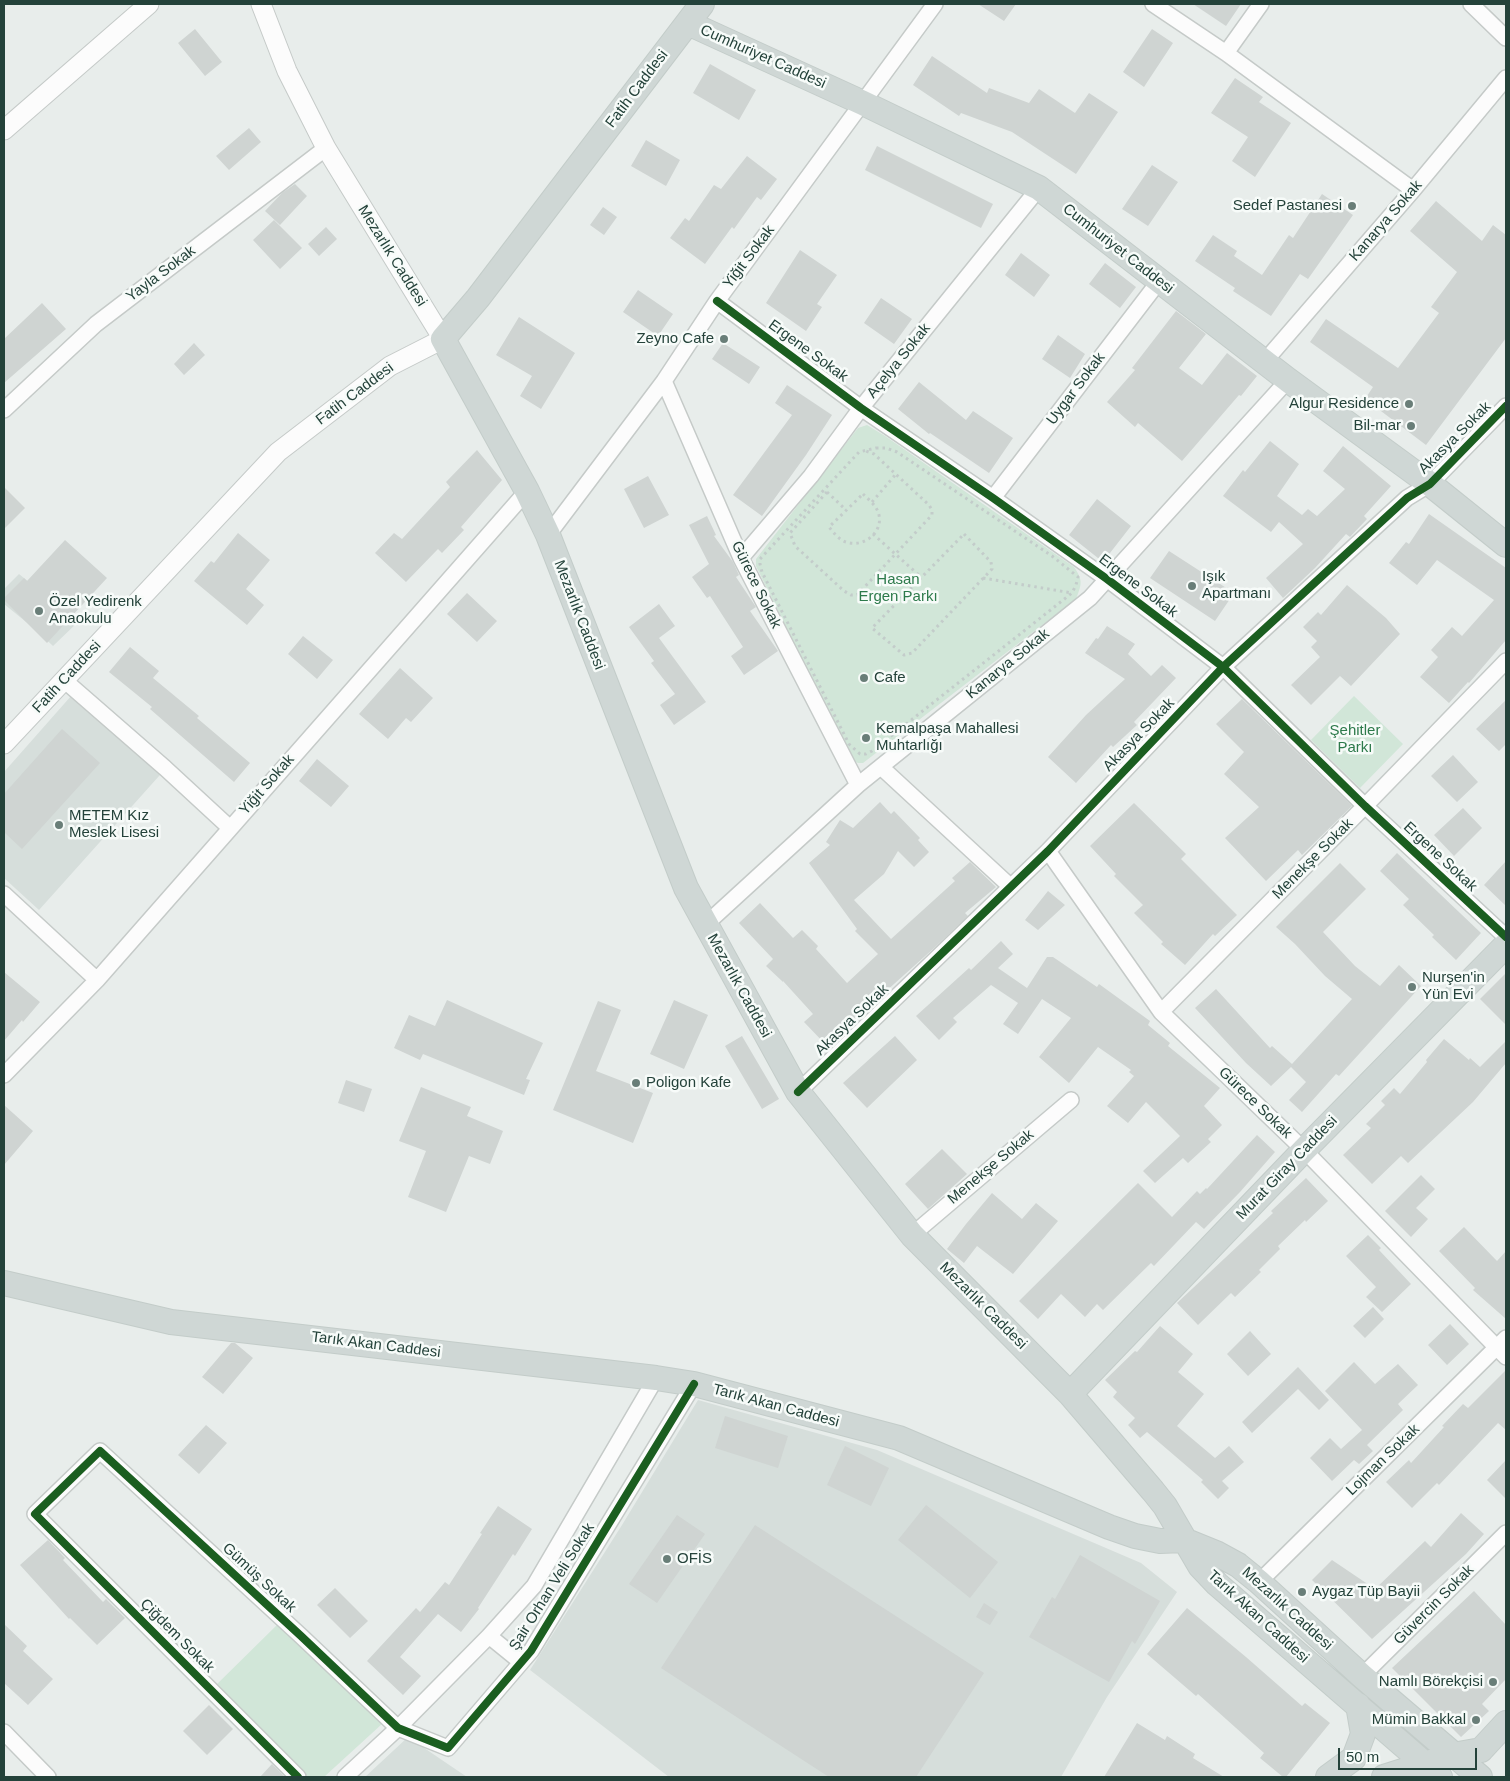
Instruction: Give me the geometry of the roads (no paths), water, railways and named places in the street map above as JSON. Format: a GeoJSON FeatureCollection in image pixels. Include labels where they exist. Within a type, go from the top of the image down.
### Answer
{"type":"FeatureCollection","features":[{"type":"Feature","properties":{"kind":"main road","name":"Fatih Caddesi"},"geometry":{"type":"LineString","coordinates":[[443,338],[478,298],[702,4]]}},
{"type":"Feature","properties":{"kind":"main road","name":"Cumhuriyet Caddesi"},"geometry":{"type":"LineString","coordinates":[[688,23],[863,103],[1039,188],[1288,380],[1430,484],[1506,545]]}},
{"type":"Feature","properties":{"kind":"main road","name":"Mezarlık Caddesi"},"geometry":{"type":"LineString","coordinates":[[443,338],[527,491],[548,535],[686,888],[798,1092],[912,1235],[1070,1394],[1165,1506],[1184,1540],[1216,1553],[1238,1565],[1259,1582],[1362,1676],[1453,1755],[1474,1776]]}},
{"type":"Feature","properties":{"kind":"main road","name":"Murat Giray Caddesi"},"geometry":{"type":"LineString","coordinates":[[1070,1394],[1304,1150],[1506,945]]}},
{"type":"Feature","properties":{"kind":"main road","name":"Tarık Akan Caddesi"},"geometry":{"type":"LineString","coordinates":[[4,1283],[171,1322],[694,1384],[899,1438],[1109,1527],[1136,1536],[1160,1541],[1184,1540],[1200,1566],[1217,1584],[1433,1771]]}},
{"type":"Feature","properties":{"kind":"main road"},"geometry":{"type":"LineString","coordinates":[[1328,1777],[1354,1758],[1363,1734],[1358,1705]]}},
{"type":"Feature","properties":{"kind":"main road"},"geometry":{"type":"LineString","coordinates":[[1474,1776],[1480,1750],[1506,1723]]}},
{"type":"Feature","properties":{"kind":"main road"},"geometry":{"type":"LineString","coordinates":[[1384,1777],[1433,1771],[1453,1755],[1480,1750]]}},
{"type":"Feature","properties":{"kind":"street"},"geometry":{"type":"LineString","coordinates":[[4,130],[149,4]]}},
{"type":"Feature","properties":{"kind":"street","name":"Mezarlık Caddesi"},"geometry":{"type":"LineString","coordinates":[[261,4],[286,71],[326,148],[443,338]]}},
{"type":"Feature","properties":{"kind":"street","name":"Yiğit Sokak"},"geometry":{"type":"LineString","coordinates":[[548,535],[664,381],[716,301],[935,4]]}},
{"type":"Feature","properties":{"kind":"street"},"geometry":{"type":"LineString","coordinates":[[1153,4],[1226,53],[1413,190]]}},
{"type":"Feature","properties":{"kind":"street"},"geometry":{"type":"LineString","coordinates":[[1226,53],[1261,4]]}},
{"type":"Feature","properties":{"kind":"street"},"geometry":{"type":"LineString","coordinates":[[1471,4],[1506,38]]}},
{"type":"Feature","properties":{"kind":"street","name":"Kanarya Sokak"},"geometry":{"type":"LineString","coordinates":[[1265,361],[1413,190],[1506,78]]}},
{"type":"Feature","properties":{"kind":"street","name":"Yayla Sokak"},"geometry":{"type":"LineString","coordinates":[[4,410],[96,324],[326,148]]}},
{"type":"Feature","properties":{"kind":"street","name":"Açelya Sokak"},"geometry":{"type":"LineString","coordinates":[[741,558],[810,476],[861,408],[1039,188]]}},
{"type":"Feature","properties":{"kind":"street","name":"Uygar Sokak"},"geometry":{"type":"LineString","coordinates":[[993,498],[1160,280]]}},
{"type":"Feature","properties":{"kind":"street","name":"Ergene Sokak"},"geometry":{"type":"LineString","coordinates":[[716,301],[861,408],[993,498],[1106,579],[1223,667],[1365,806],[1506,937]]}},
{"type":"Feature","properties":{"kind":"street","name":"Fatih Caddesi"},"geometry":{"type":"LineString","coordinates":[[5,739],[64,680],[278,452],[390,366],[443,338]]}},
{"type":"Feature","properties":{"kind":"street","name":"Kanarya Sokak"},"geometry":{"type":"LineString","coordinates":[[706,925],[858,786],[1090,598],[1288,380]]}},
{"type":"Feature","properties":{"kind":"street","name":"Gürece Sokak"},"geometry":{"type":"LineString","coordinates":[[664,381],[741,558],[858,786]]}},
{"type":"Feature","properties":{"kind":"street","name":"Akasya Sokak"},"geometry":{"type":"LineString","coordinates":[[798,1092],[1048,851],[1223,667],[1407,498],[1430,484],[1506,406]]}},
{"type":"Feature","properties":{"kind":"street","name":"Yiğit Sokak"},"geometry":{"type":"LineString","coordinates":[[4,1075],[97,980],[527,491]]}},
{"type":"Feature","properties":{"kind":"street","name":"Menekşe Sokak"},"geometry":{"type":"LineString","coordinates":[[1161,1012],[1506,661]]}},
{"type":"Feature","properties":{"kind":"street"},"geometry":{"type":"LineString","coordinates":[[64,680],[165,768],[230,828]]}},
{"type":"Feature","properties":{"kind":"street"},"geometry":{"type":"LineString","coordinates":[[881,767],[1011,887]]}},
{"type":"Feature","properties":{"kind":"street","name":"Gürece Sokak"},"geometry":{"type":"LineString","coordinates":[[1048,851],[1161,1012],[1304,1150],[1503,1348]]}},
{"type":"Feature","properties":{"kind":"street"},"geometry":{"type":"LineString","coordinates":[[4,894],[97,980]]}},
{"type":"Feature","properties":{"kind":"street","name":"Menekşe Sokak"},"geometry":{"type":"LineString","coordinates":[[912,1235],[1071,1100]]}},
{"type":"Feature","properties":{"kind":"street","name":"Lojman Sokak"},"geometry":{"type":"LineString","coordinates":[[1259,1582],[1503,1348]]}},
{"type":"Feature","properties":{"kind":"street","name":"Şair Orhan Veli Sokak"},"geometry":{"type":"LineString","coordinates":[[345,1777],[398,1728],[489,1636],[534,1586],[656,1378]]}},
{"type":"Feature","properties":{"kind":"street","name":"Şair Orhan Veli Sokak"},"geometry":{"type":"LineString","coordinates":[[398,1728],[448,1748],[536,1642],[694,1384]]}},
{"type":"Feature","properties":{"kind":"street","name":"Gümüş Sokak"},"geometry":{"type":"LineString","coordinates":[[35,1514],[100,1451],[398,1728]]}},
{"type":"Feature","properties":{"kind":"street","name":"Çiğdem Sokak"},"geometry":{"type":"LineString","coordinates":[[35,1514],[298,1777]]}},
{"type":"Feature","properties":{"kind":"street","name":"Güvercin Sokak"},"geometry":{"type":"LineString","coordinates":[[1362,1676],[1506,1533]]}},
{"type":"Feature","properties":{"kind":"street"},"geometry":{"type":"LineString","coordinates":[[489,1636],[521,1662]]}},
{"type":"Feature","properties":{"kind":"street"},"geometry":{"type":"LineString","coordinates":[[4,1732],[44,1776]]}},
{"type":"Feature","properties":{"kind":"place","name":"Sedef Pastanesi"},"geometry":{"type":"Point","coordinates":[1352,206]}},
{"type":"Feature","properties":{"kind":"place","name":"Zeyno Cafe"},"geometry":{"type":"Point","coordinates":[724,339]}},
{"type":"Feature","properties":{"kind":"place","name":"Algur Residence"},"geometry":{"type":"Point","coordinates":[1409,404]}},
{"type":"Feature","properties":{"kind":"place","name":"Bil-mar"},"geometry":{"type":"Point","coordinates":[1411,426]}},
{"type":"Feature","properties":{"kind":"place","name":"Işık Apartmanı"},"geometry":{"type":"Point","coordinates":[1192,586]}},
{"type":"Feature","properties":{"kind":"place","name":"Özel Yedirenk Anaokulu"},"geometry":{"type":"Point","coordinates":[39,611]}},
{"type":"Feature","properties":{"kind":"place","name":"Cafe"},"geometry":{"type":"Point","coordinates":[864,678]}},
{"type":"Feature","properties":{"kind":"place","name":"Kemalpaşa Mahallesi Muhtarlığı"},"geometry":{"type":"Point","coordinates":[866,738]}},
{"type":"Feature","properties":{"kind":"place","name":"METEM Kız Meslek Lisesi"},"geometry":{"type":"Point","coordinates":[59,825]}},
{"type":"Feature","properties":{"kind":"place","name":"Nurşen'in Yün Evi"},"geometry":{"type":"Point","coordinates":[1412,987]}},
{"type":"Feature","properties":{"kind":"place","name":"Poligon Kafe"},"geometry":{"type":"Point","coordinates":[636,1083]}},
{"type":"Feature","properties":{"kind":"place","name":"OFİS"},"geometry":{"type":"Point","coordinates":[667,1559]}},
{"type":"Feature","properties":{"kind":"place","name":"Aygaz Tüp Bayii"},"geometry":{"type":"Point","coordinates":[1302,1592]}},
{"type":"Feature","properties":{"kind":"place","name":"Namlı Börekçisi"},"geometry":{"type":"Point","coordinates":[1493,1682]}},
{"type":"Feature","properties":{"kind":"place","name":"Mümin Bakkal"},"geometry":{"type":"Point","coordinates":[1476,1720]}},
{"type":"Feature","properties":{"kind":"park label","name":"Hasan Ergen Parkı"},"geometry":{"type":"Point","coordinates":[898,588]}},
{"type":"Feature","properties":{"kind":"park label","name":"Şehitler Parkı"},"geometry":{"type":"Point","coordinates":[1355,740]}}]}
